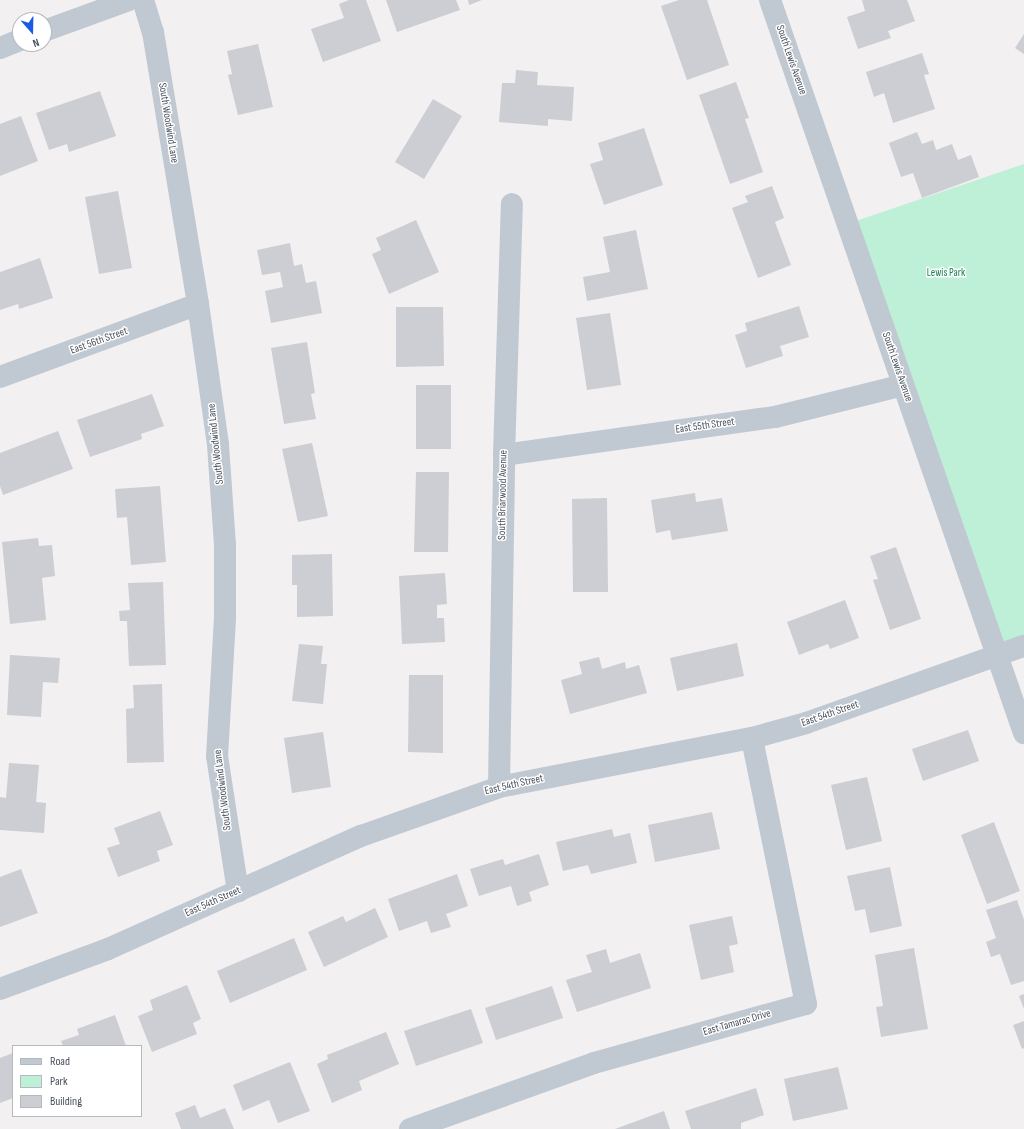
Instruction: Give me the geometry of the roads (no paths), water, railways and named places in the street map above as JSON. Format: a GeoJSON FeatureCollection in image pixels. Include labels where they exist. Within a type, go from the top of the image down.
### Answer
{"type":"FeatureCollection","features":[{"type":"Feature","properties":{"kind":"street"},"geometry":{"type":"LineString","coordinates":[[52,28],[128,0]]}},
{"type":"Feature","properties":{"kind":"street","name":"South Woodwind Lane"},"geometry":{"type":"LineString","coordinates":[[143,0],[152,32],[198,304],[218,445],[225,546],[225,618],[217,756],[238,891]]}},
{"type":"Feature","properties":{"kind":"street","name":"South Lewis Avenue"},"geometry":{"type":"LineString","coordinates":[[770,0],[1024,733]]}},
{"type":"Feature","properties":{"kind":"street"},"geometry":{"type":"LineString","coordinates":[[0,48],[12,43]]}},
{"type":"Feature","properties":{"kind":"street","name":"South Briarwood Avenue"},"geometry":{"type":"LineString","coordinates":[[499,787],[504,455],[512,204]]}},
{"type":"Feature","properties":{"kind":"street","name":"East 56th Street"},"geometry":{"type":"LineString","coordinates":[[0,377],[198,304]]}},
{"type":"Feature","properties":{"kind":"street","name":"East 55th Street"},"geometry":{"type":"LineString","coordinates":[[504,455],[775,417],[903,385]]}},
{"type":"Feature","properties":{"kind":"street","name":"East 54th Street"},"geometry":{"type":"LineString","coordinates":[[0,989],[108,949],[361,836],[499,787],[752,738],[806,723],[1024,646]]}},
{"type":"Feature","properties":{"kind":"street","name":"East Tamarac Drive"},"geometry":{"type":"LineString","coordinates":[[410,1129],[594,1063],[806,1004],[752,738]]}},
{"type":"Feature","properties":{"kind":"park label","name":"Lewis Park"},"geometry":{"type":"Point","coordinates":[946,273]}}]}
